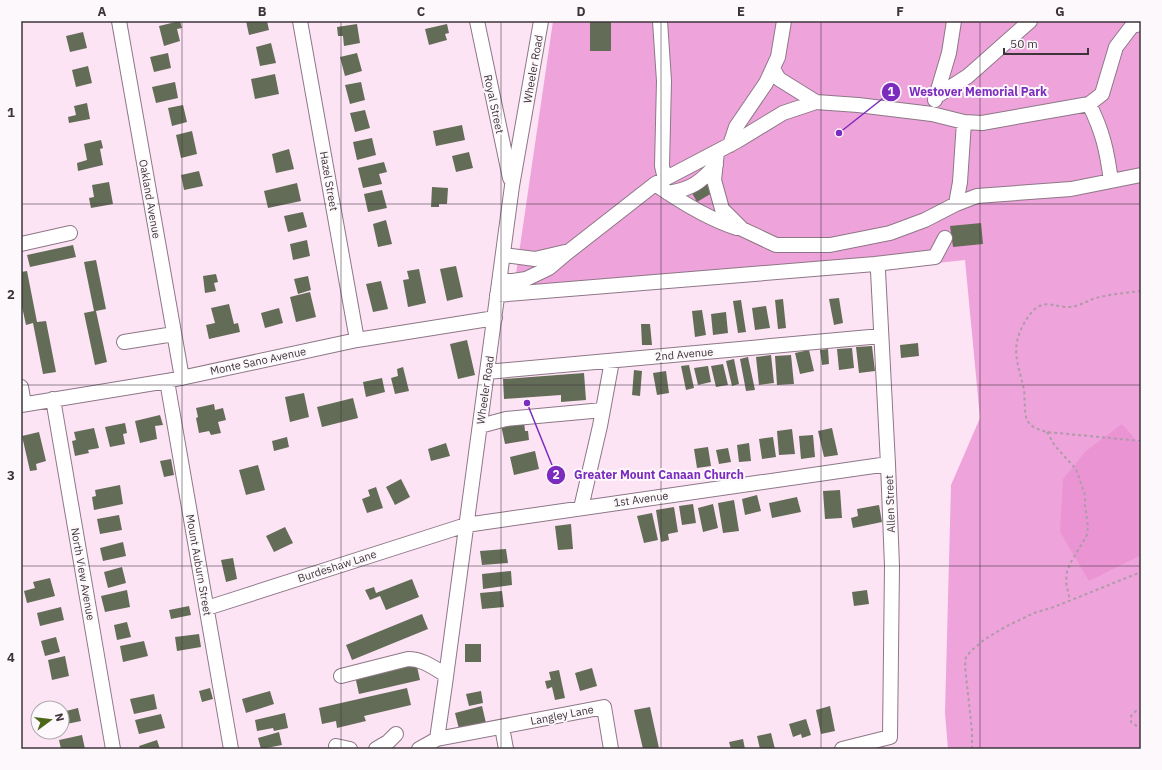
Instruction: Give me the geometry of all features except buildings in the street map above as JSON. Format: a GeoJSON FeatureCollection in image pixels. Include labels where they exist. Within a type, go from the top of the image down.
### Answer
{"type":"FeatureCollection","features":[{"type":"Feature","properties":{"kind":"street","name":"Oakland Avenue"},"geometry":{"type":"LineString","coordinates":[[119,21],[182,378]]}},
{"type":"Feature","properties":{"kind":"street","name":"Hazel Street"},"geometry":{"type":"LineString","coordinates":[[300,21],[357,340]]}},
{"type":"Feature","properties":{"kind":"street","name":"Royal Street"},"geometry":{"type":"LineString","coordinates":[[477,21],[512,186]]}},
{"type":"Feature","properties":{"kind":"street","name":"Wheeler Road"},"geometry":{"type":"LineString","coordinates":[[436,739],[504,255],[512,186],[541,21]]}},
{"type":"Feature","properties":{"kind":"street"},"geometry":{"type":"LineString","coordinates":[[660,21],[664,81],[662,185]]}},
{"type":"Feature","properties":{"kind":"street"},"geometry":{"type":"LineString","coordinates":[[730,145],[736,127],[766,83],[773,69],[778,57],[784,21]]}},
{"type":"Feature","properties":{"kind":"street"},"geometry":{"type":"LineString","coordinates":[[932,114],[949,53],[954,21]]}},
{"type":"Feature","properties":{"kind":"street"},"geometry":{"type":"LineString","coordinates":[[937,96],[968,76],[1030,21]]}},
{"type":"Feature","properties":{"kind":"street"},"geometry":{"type":"LineString","coordinates":[[500,280],[513,281],[526,278],[549,268],[568,252],[662,185],[716,158],[730,145],[783,113],[816,102],[858,105],[932,114],[964,122],[982,123],[1090,104],[1102,94],[1116,47],[1132,26],[1141,24]]}},
{"type":"Feature","properties":{"kind":"street"},"geometry":{"type":"LineString","coordinates":[[773,69],[779,79],[816,102]]}},
{"type":"Feature","properties":{"kind":"street"},"geometry":{"type":"LineString","coordinates":[[1090,104],[1099,123],[1107,150],[1111,181]]}},
{"type":"Feature","properties":{"kind":"street"},"geometry":{"type":"LineString","coordinates":[[956,204],[960,182],[964,122]]}},
{"type":"Feature","properties":{"kind":"street"},"geometry":{"type":"LineString","coordinates":[[716,158],[714,180],[722,209],[742,229]]}},
{"type":"Feature","properties":{"kind":"street"},"geometry":{"type":"LineString","coordinates":[[662,185],[726,224],[742,229],[776,245],[830,245],[890,232],[925,220],[956,204],[977,196],[1071,189],[1141,175]]}},
{"type":"Feature","properties":{"kind":"street"},"geometry":{"type":"LineString","coordinates":[[21,244],[70,233]]}},
{"type":"Feature","properties":{"kind":"street"},"geometry":{"type":"LineString","coordinates":[[498,295],[875,264],[935,257],[945,238]]}},
{"type":"Feature","properties":{"kind":"street"},"geometry":{"type":"LineString","coordinates":[[504,255],[535,259],[568,252]]}},
{"type":"Feature","properties":{"kind":"street","name":"Allen Street"},"geometry":{"type":"LineString","coordinates":[[842,749],[890,737],[892,566],[878,271]]}},
{"type":"Feature","properties":{"kind":"street","name":"Monte Sano Avenue"},"geometry":{"type":"LineString","coordinates":[[23,404],[182,378],[357,340],[495,318]]}},
{"type":"Feature","properties":{"kind":"street"},"geometry":{"type":"LineString","coordinates":[[124,342],[174,334]]}},
{"type":"Feature","properties":{"kind":"street","name":"2nd Avenue"},"geometry":{"type":"LineString","coordinates":[[487,372],[881,336]]}},
{"type":"Feature","properties":{"kind":"street"},"geometry":{"type":"LineString","coordinates":[[582,508],[612,360]]}},
{"type":"Feature","properties":{"kind":"street","name":"Mount Auburn Street"},"geometry":{"type":"LineString","coordinates":[[167,380],[231,749]]}},
{"type":"Feature","properties":{"kind":"street"},"geometry":{"type":"LineString","coordinates":[[21,387],[23,404]]}},
{"type":"Feature","properties":{"kind":"street","name":"North View Avenue"},"geometry":{"type":"LineString","coordinates":[[53,399],[114,749]]}},
{"type":"Feature","properties":{"kind":"street"},"geometry":{"type":"LineString","coordinates":[[480,426],[506,419],[603,410]]}},
{"type":"Feature","properties":{"kind":"street","name":"1st Avenue"},"geometry":{"type":"LineString","coordinates":[[466,525],[888,464]]}},
{"type":"Feature","properties":{"kind":"street","name":"Burdeshaw Lane"},"geometry":{"type":"LineString","coordinates":[[207,608],[466,525]]}},
{"type":"Feature","properties":{"kind":"street"},"geometry":{"type":"LineString","coordinates":[[340,676],[408,659],[422,661],[446,675]]}},
{"type":"Feature","properties":{"kind":"street","name":"Langley Lane"},"geometry":{"type":"LineString","coordinates":[[502,727],[604,707],[611,749]]}},
{"type":"Feature","properties":{"kind":"street"},"geometry":{"type":"LineString","coordinates":[[419,749],[436,739],[502,727],[506,749]]}},
{"type":"Feature","properties":{"kind":"street"},"geometry":{"type":"LineString","coordinates":[[376,749],[388,742],[396,734]]}},
{"type":"Feature","properties":{"kind":"path"},"geometry":{"type":"LineString","coordinates":[[1141,291],[1095,298],[1078,306],[1068,307],[1048,304],[1038,306],[1025,321],[1017,339],[1015,351],[1024,390],[1027,420],[1031,425],[1048,432],[1141,441]]}},
{"type":"Feature","properties":{"kind":"path"},"geometry":{"type":"LineString","coordinates":[[1048,432],[1055,446],[1076,469],[1085,495],[1088,526],[1086,535],[1067,571],[1066,582],[1070,601]]}},
{"type":"Feature","properties":{"kind":"path"},"geometry":{"type":"LineString","coordinates":[[972,749],[972,731],[965,666],[966,656],[984,639],[1006,626],[1034,613],[1054,608],[1141,572]]}},
{"type":"Feature","properties":{"kind":"path"},"geometry":{"type":"LineString","coordinates":[[1141,715],[1140,713],[1136,712],[1131,716],[1131,722],[1141,729]]}},
{"type":"Feature","properties":{"kind":"shaded area"},"geometry":{"type":"Polygon","coordinates":[[[553,21],[1141,21],[1141,749],[948,749],[945,713],[951,485],[980,418],[965,260],[512,301],[553,21]]]}},
{"type":"Feature","properties":{"kind":"shaded area"},"geometry":{"type":"Polygon","coordinates":[[[1122,424],[1141,446],[1141,555],[1089,581],[1060,532],[1063,479],[1086,451],[1122,424]]]}},
{"type":"Feature","properties":{"kind":"place","name":"Westover Memorial Park"},"geometry":{"type":"Point","coordinates":[839,133]}},
{"type":"Feature","properties":{"kind":"place","name":"Greater Mount Canaan Church"},"geometry":{"type":"Point","coordinates":[527,403]}}]}
